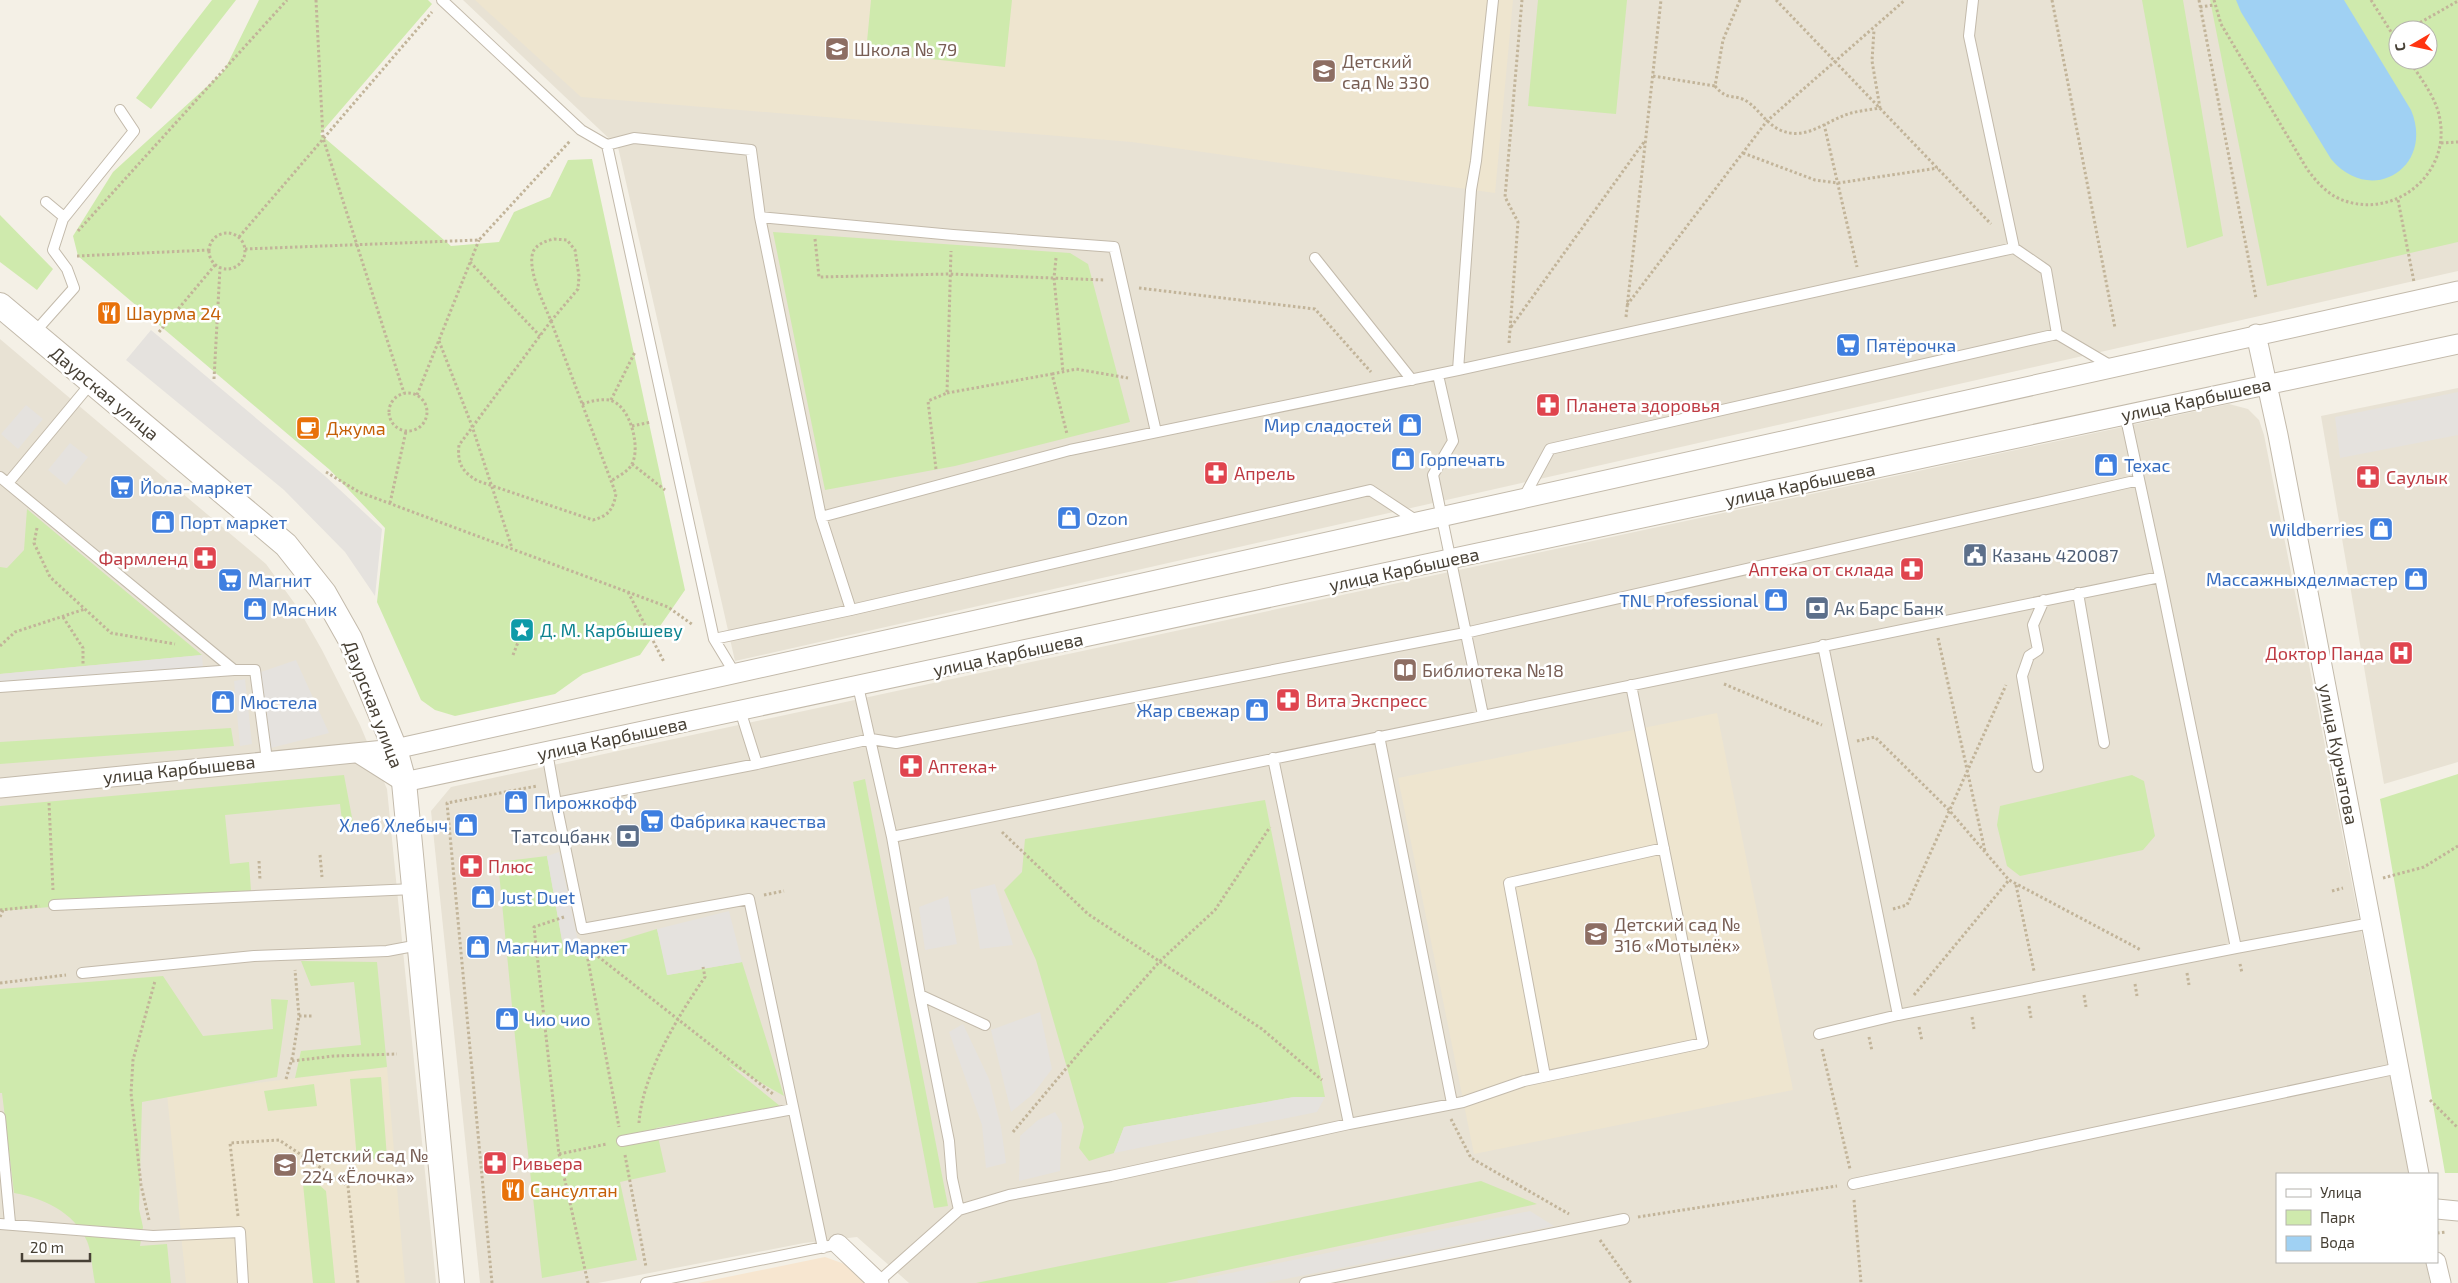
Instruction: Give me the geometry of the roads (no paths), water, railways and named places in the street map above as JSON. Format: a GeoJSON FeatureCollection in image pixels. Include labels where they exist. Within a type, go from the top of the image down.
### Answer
{"type":"FeatureCollection","features":[{"type":"Feature","properties":{"kind":"street","name":"улица Карбышева"},"geometry":{"type":"LineString","coordinates":[[0,788],[266,760],[395,749],[2256,334],[2458,291]]}},
{"type":"Feature","properties":{"kind":"street","name":"Даурская улица"},"geometry":{"type":"LineString","coordinates":[[0,305],[93,381],[144,427],[286,545],[324,593],[350,639],[395,749],[404,782],[452,1283]]}},
{"type":"Feature","properties":{"kind":"street","name":"улица Курчатова"},"geometry":{"type":"LineString","coordinates":[[2256,334],[2372,923],[2419,1173]]}},
{"type":"Feature","properties":{"kind":"street","name":"улица Карбышева"},"geometry":{"type":"LineString","coordinates":[[404,782],[2267,383],[2458,344]]}},
{"type":"Feature","properties":{"kind":"street"},"geometry":{"type":"LineString","coordinates":[[358,753],[404,782]]}},
{"type":"Feature","properties":{"kind":"street"},"geometry":{"type":"LineString","coordinates":[[2438,1209],[2458,1211]]}},
{"type":"Feature","properties":{"kind":"street"},"geometry":{"type":"LineString","coordinates":[[830,1246],[879,1282]]}},
{"type":"Feature","properties":{"kind":"street"},"geometry":{"type":"LineString","coordinates":[[2436,1263],[2441,1283]]}},
{"type":"Feature","properties":{"kind":"lane"},"geometry":{"type":"LineString","coordinates":[[442,0],[581,130],[607,145],[634,138],[751,150],[760,217],[821,517],[851,610]]}},
{"type":"Feature","properties":{"kind":"lane"},"geometry":{"type":"LineString","coordinates":[[1458,370],[1471,190],[1476,161],[1493,0]]}},
{"type":"Feature","properties":{"kind":"lane"},"geometry":{"type":"LineString","coordinates":[[1973,0],[1969,36],[2014,248],[2046,270],[2058,334]]}},
{"type":"Feature","properties":{"kind":"lane"},"geometry":{"type":"LineString","coordinates":[[34,333],[74,288],[67,269],[53,250],[64,217],[134,131],[120,110]]}},
{"type":"Feature","properties":{"kind":"lane"},"geometry":{"type":"LineString","coordinates":[[607,145],[714,639],[734,672]]}},
{"type":"Feature","properties":{"kind":"lane"},"geometry":{"type":"LineString","coordinates":[[46,202],[64,217]]}},
{"type":"Feature","properties":{"kind":"lane"},"geometry":{"type":"LineString","coordinates":[[760,217],[952,235],[1114,247],[1156,432]]}},
{"type":"Feature","properties":{"kind":"lane"},"geometry":{"type":"LineString","coordinates":[[821,517],[937,484],[1070,450],[1438,375],[2014,248]]}},
{"type":"Feature","properties":{"kind":"lane"},"geometry":{"type":"LineString","coordinates":[[1315,258],[1412,380]]}},
{"type":"Feature","properties":{"kind":"lane"},"geometry":{"type":"LineString","coordinates":[[1524,497],[1550,449],[2058,334],[2113,367]]}},
{"type":"Feature","properties":{"kind":"lane"},"geometry":{"type":"LineString","coordinates":[[1438,375],[1453,441],[1434,475],[1440,516],[1483,715]]}},
{"type":"Feature","properties":{"kind":"lane"},"geometry":{"type":"LineString","coordinates":[[93,381],[4,480],[234,670]]}},
{"type":"Feature","properties":{"kind":"lane"},"geometry":{"type":"LineString","coordinates":[[2125,414],[2236,948]]}},
{"type":"Feature","properties":{"kind":"lane"},"geometry":{"type":"LineString","coordinates":[[556,802],[757,764],[871,739],[896,743],[1465,632],[2139,480]]}},
{"type":"Feature","properties":{"kind":"lane"},"geometry":{"type":"LineString","coordinates":[[714,639],[851,610],[1370,490],[1417,522]]}},
{"type":"Feature","properties":{"kind":"lane"},"geometry":{"type":"LineString","coordinates":[[892,838],[987,816],[2160,577]]}},
{"type":"Feature","properties":{"kind":"lane"},"geometry":{"type":"LineString","coordinates":[[2078,593],[2104,743]]}},
{"type":"Feature","properties":{"kind":"lane"},"geometry":{"type":"LineString","coordinates":[[2038,767],[2022,676],[2029,656],[2038,650],[2033,625],[2044,600]]}},
{"type":"Feature","properties":{"kind":"lane"},"geometry":{"type":"LineString","coordinates":[[1823,646],[1898,1015]]}},
{"type":"Feature","properties":{"kind":"lane"},"geometry":{"type":"LineString","coordinates":[[0,687],[255,670],[266,760]]}},
{"type":"Feature","properties":{"kind":"lane"},"geometry":{"type":"LineString","coordinates":[[879,1282],[959,1210],[1009,1195],[1112,1176],[1481,1097],[1524,1081],[1703,1043],[1631,685]]}},
{"type":"Feature","properties":{"kind":"lane"},"geometry":{"type":"LineString","coordinates":[[858,686],[892,838],[920,996],[949,1141],[952,1178],[959,1210]]}},
{"type":"Feature","properties":{"kind":"lane"},"geometry":{"type":"LineString","coordinates":[[740,710],[757,764]]}},
{"type":"Feature","properties":{"kind":"lane"},"geometry":{"type":"LineString","coordinates":[[1379,736],[1448,1104]]}},
{"type":"Feature","properties":{"kind":"lane"},"geometry":{"type":"LineString","coordinates":[[547,752],[582,929],[749,899],[793,1110],[830,1246],[647,1283]]}},
{"type":"Feature","properties":{"kind":"lane"},"geometry":{"type":"LineString","coordinates":[[1273,758],[1349,1124]]}},
{"type":"Feature","properties":{"kind":"lane"},"geometry":{"type":"LineString","coordinates":[[1545,1076],[1509,883],[1664,848]]}},
{"type":"Feature","properties":{"kind":"lane"},"geometry":{"type":"LineString","coordinates":[[54,904],[414,889]]}},
{"type":"Feature","properties":{"kind":"lane"},"geometry":{"type":"LineString","coordinates":[[1819,1034],[1898,1015],[2372,923]]}},
{"type":"Feature","properties":{"kind":"lane"},"geometry":{"type":"LineString","coordinates":[[82,973],[254,956],[386,951],[419,945]]}},
{"type":"Feature","properties":{"kind":"lane"},"geometry":{"type":"LineString","coordinates":[[920,996],[985,1025]]}},
{"type":"Feature","properties":{"kind":"lane"},"geometry":{"type":"LineString","coordinates":[[1853,1184],[2399,1068]]}},
{"type":"Feature","properties":{"kind":"lane"},"geometry":{"type":"LineString","coordinates":[[622,1141],[793,1110]]}},
{"type":"Feature","properties":{"kind":"lane"},"geometry":{"type":"LineString","coordinates":[[0,1117],[5,1224],[153,1236],[240,1232],[243,1283]]}},
{"type":"Feature","properties":{"kind":"lane"},"geometry":{"type":"LineString","coordinates":[[1305,1283],[1624,1219]]}},
{"type":"Feature","properties":{"kind":"water"},"geometry":{"type":"Polygon","coordinates":[[[2236,0],[2344,0],[2411,110],[2416,130],[2414,148],[2407,163],[2395,174],[2380,180],[2364,180],[2347,173],[2331,159],[2241,12],[2236,0]]]}},
{"type":"Feature","properties":{"kind":"place","name":"Школа № 79"},"geometry":{"type":"Point","coordinates":[837,49]}},
{"type":"Feature","properties":{"kind":"place","name":"Детский сад № 330"},"geometry":{"type":"Point","coordinates":[1324,71]}},
{"type":"Feature","properties":{"kind":"place","name":"Шаурма 24"},"geometry":{"type":"Point","coordinates":[109,313]}},
{"type":"Feature","properties":{"kind":"place","name":"Пятёрочка"},"geometry":{"type":"Point","coordinates":[1848,345]}},
{"type":"Feature","properties":{"kind":"place","name":"Планета здоровья"},"geometry":{"type":"Point","coordinates":[1548,405]}},
{"type":"Feature","properties":{"kind":"place","name":"Мир сладостей"},"geometry":{"type":"Point","coordinates":[1410,425]}},
{"type":"Feature","properties":{"kind":"place","name":"Джума"},"geometry":{"type":"Point","coordinates":[308,428]}},
{"type":"Feature","properties":{"kind":"place","name":"Горпечать"},"geometry":{"type":"Point","coordinates":[1403,459]}},
{"type":"Feature","properties":{"kind":"place","name":"Техас"},"geometry":{"type":"Point","coordinates":[2106,465]}},
{"type":"Feature","properties":{"kind":"place","name":"Апрель"},"geometry":{"type":"Point","coordinates":[1216,473]}},
{"type":"Feature","properties":{"kind":"place","name":"Саулык"},"geometry":{"type":"Point","coordinates":[2368,477]}},
{"type":"Feature","properties":{"kind":"place","name":"Йола-маркет"},"geometry":{"type":"Point","coordinates":[122,487]}},
{"type":"Feature","properties":{"kind":"place","name":"Ozon"},"geometry":{"type":"Point","coordinates":[1069,518]}},
{"type":"Feature","properties":{"kind":"place","name":"Порт маркет"},"geometry":{"type":"Point","coordinates":[163,522]}},
{"type":"Feature","properties":{"kind":"place","name":"Wildberries"},"geometry":{"type":"Point","coordinates":[2381,529]}},
{"type":"Feature","properties":{"kind":"place","name":"Казань 420087"},"geometry":{"type":"Point","coordinates":[1975,555]}},
{"type":"Feature","properties":{"kind":"place","name":"Фармленд"},"geometry":{"type":"Point","coordinates":[205,558]}},
{"type":"Feature","properties":{"kind":"place","name":"Аптека от склада"},"geometry":{"type":"Point","coordinates":[1912,569]}},
{"type":"Feature","properties":{"kind":"place","name":"Массажныхделмастер"},"geometry":{"type":"Point","coordinates":[2416,579]}},
{"type":"Feature","properties":{"kind":"place","name":"Магнит"},"geometry":{"type":"Point","coordinates":[230,580]}},
{"type":"Feature","properties":{"kind":"place","name":"TNL Professional"},"geometry":{"type":"Point","coordinates":[1776,600]}},
{"type":"Feature","properties":{"kind":"place","name":"Ак Барс Банк"},"geometry":{"type":"Point","coordinates":[1817,608]}},
{"type":"Feature","properties":{"kind":"place","name":"Мясник"},"geometry":{"type":"Point","coordinates":[255,609]}},
{"type":"Feature","properties":{"kind":"place","name":"Д. М. Карбышеву"},"geometry":{"type":"Point","coordinates":[522,630]}},
{"type":"Feature","properties":{"kind":"place","name":"Доктор Панда"},"geometry":{"type":"Point","coordinates":[2401,653]}},
{"type":"Feature","properties":{"kind":"place","name":"Библиотека №18"},"geometry":{"type":"Point","coordinates":[1405,670]}},
{"type":"Feature","properties":{"kind":"place","name":"Вита Экспресс"},"geometry":{"type":"Point","coordinates":[1288,700]}},
{"type":"Feature","properties":{"kind":"place","name":"Мюстела"},"geometry":{"type":"Point","coordinates":[223,702]}},
{"type":"Feature","properties":{"kind":"place","name":"Жар свежар"},"geometry":{"type":"Point","coordinates":[1257,710]}},
{"type":"Feature","properties":{"kind":"place","name":"Аптека+"},"geometry":{"type":"Point","coordinates":[911,766]}},
{"type":"Feature","properties":{"kind":"place","name":"Пирожкофф"},"geometry":{"type":"Point","coordinates":[516,802]}},
{"type":"Feature","properties":{"kind":"place","name":"Фабрика качества"},"geometry":{"type":"Point","coordinates":[652,821]}},
{"type":"Feature","properties":{"kind":"place","name":"Хлеб Хлебыч"},"geometry":{"type":"Point","coordinates":[466,825]}},
{"type":"Feature","properties":{"kind":"place","name":"Татсоцбанк"},"geometry":{"type":"Point","coordinates":[628,836]}},
{"type":"Feature","properties":{"kind":"place","name":"Плюс"},"geometry":{"type":"Point","coordinates":[471,866]}},
{"type":"Feature","properties":{"kind":"place","name":"Just Duet"},"geometry":{"type":"Point","coordinates":[483,897]}},
{"type":"Feature","properties":{"kind":"place","name":"Детский сад № 316 «Мотылёк»"},"geometry":{"type":"Point","coordinates":[1596,934]}},
{"type":"Feature","properties":{"kind":"place","name":"Магнит Маркет"},"geometry":{"type":"Point","coordinates":[478,947]}},
{"type":"Feature","properties":{"kind":"place","name":"Чио чио"},"geometry":{"type":"Point","coordinates":[507,1019]}},
{"type":"Feature","properties":{"kind":"place","name":"Ривьера"},"geometry":{"type":"Point","coordinates":[495,1163]}},
{"type":"Feature","properties":{"kind":"place","name":"Детский сад № 224 «Ёлочка»"},"geometry":{"type":"Point","coordinates":[285,1165]}},
{"type":"Feature","properties":{"kind":"place","name":"Сансултан"},"geometry":{"type":"Point","coordinates":[513,1190]}}]}
